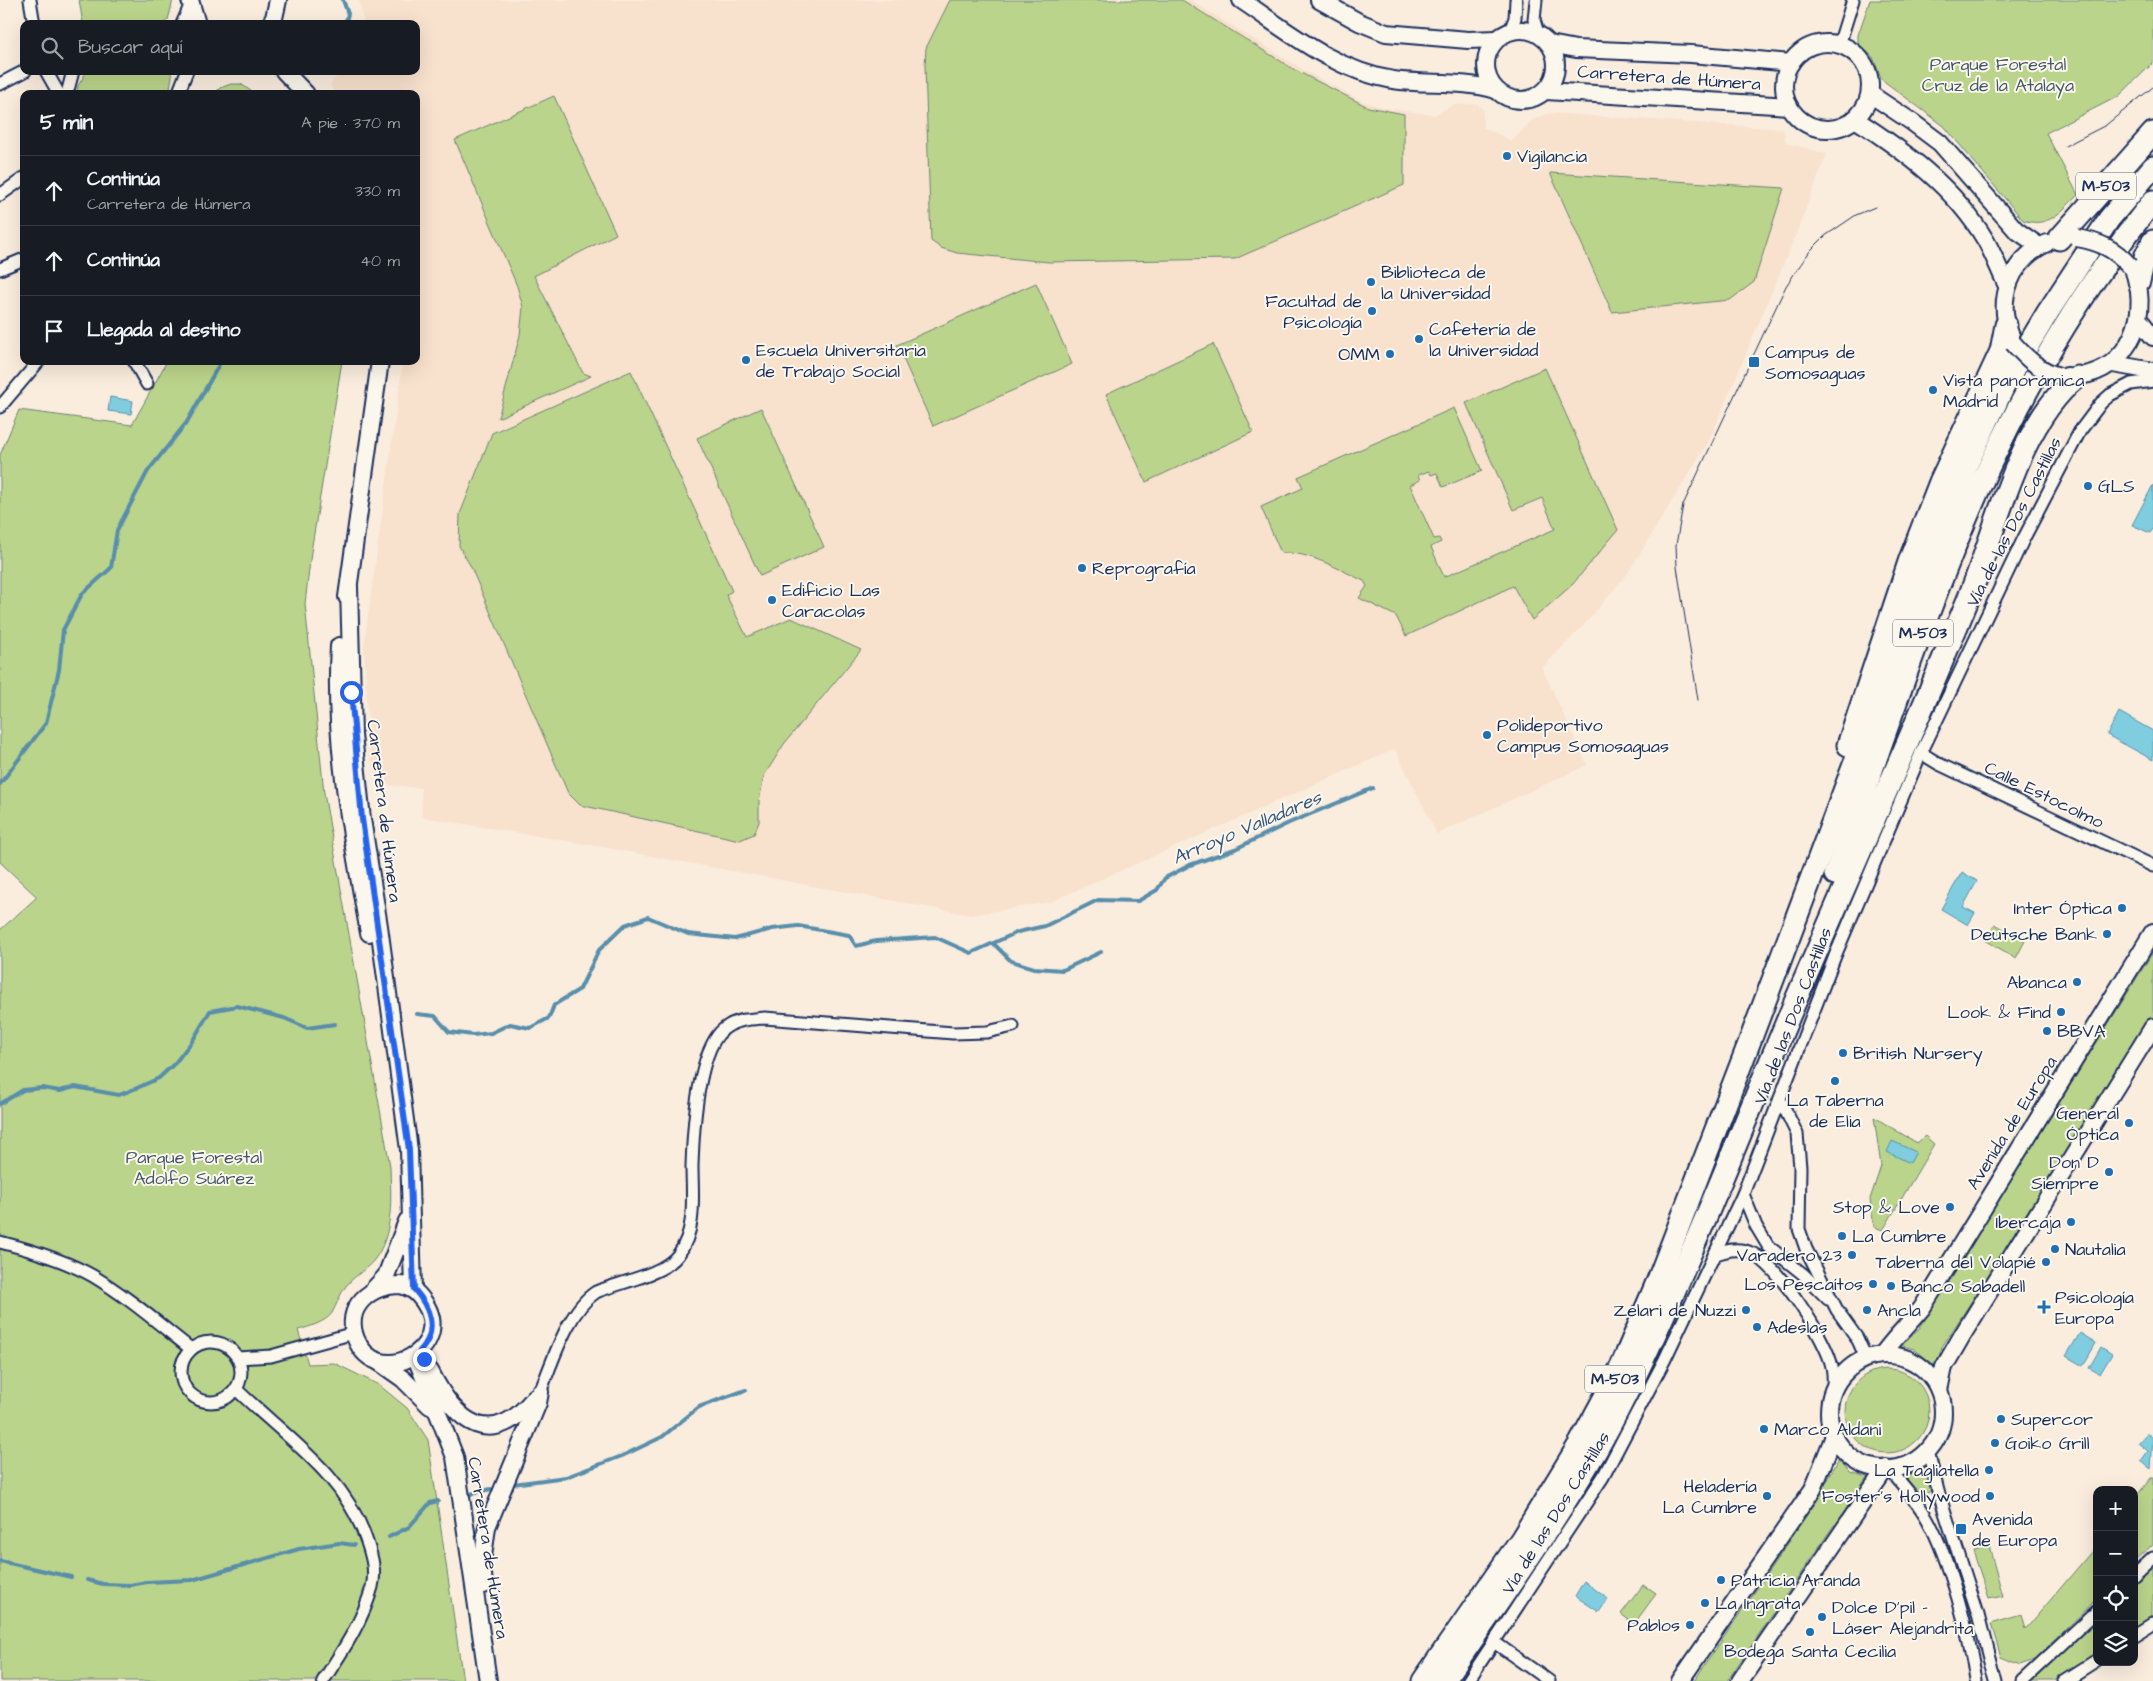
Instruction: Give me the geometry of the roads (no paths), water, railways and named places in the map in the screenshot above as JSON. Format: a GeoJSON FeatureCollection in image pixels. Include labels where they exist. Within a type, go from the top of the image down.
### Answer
{"type":"FeatureCollection","features":[{"type":"Feature","properties":{"kind":"highway","name":"M-503"},"geometry":{"type":"LineString","coordinates":[[2068,238],[2153,133]]}},
{"type":"Feature","properties":{"kind":"highway","name":"M-503"},"geometry":{"type":"LineString","coordinates":[[1423,1681],[1522,1538],[1580,1443],[1621,1367],[1658,1280],[1748,1046],[1968,462],[2005,384],[2048,312],[2109,220],[2153,166]]}},
{"type":"Feature","properties":{"kind":"highway","name":"M-503"},"geometry":{"type":"LineString","coordinates":[[1755,1095],[1952,552],[1988,470],[2070,320],[2130,230],[2153,201]]}},
{"type":"Feature","properties":{"kind":"highway"},"geometry":{"type":"LineString","coordinates":[[2134,274],[2153,241]]}},
{"type":"Feature","properties":{"kind":"highway","name":"M-503"},"geometry":{"type":"LineString","coordinates":[[1748,1046],[1910,559],[1940,482],[2010,334]]}},
{"type":"Feature","properties":{"kind":"highway","name":"M-503"},"geometry":{"type":"LineString","coordinates":[[1444,1681],[1537,1545],[1596,1449],[1680,1279],[1755,1095],[1969,596],[2019,458],[2040,418],[2068,376]]}},
{"type":"Feature","properties":{"kind":"street"},"geometry":{"type":"LineString","coordinates":[[30,0],[33,20]]}},
{"type":"Feature","properties":{"kind":"street"},"geometry":{"type":"LineString","coordinates":[[273,20],[278,0]]}},
{"type":"Feature","properties":{"kind":"street"},"geometry":{"type":"LineString","coordinates":[[1241,0],[1330,59],[1358,72],[1394,80],[1467,83],[1496,90]]}},
{"type":"Feature","properties":{"kind":"street"},"geometry":{"type":"LineString","coordinates":[[1319,0],[1359,22],[1386,33],[1468,40],[1503,35],[1524,29],[1544,39]]}},
{"type":"Feature","properties":{"kind":"street"},"geometry":{"type":"LineString","coordinates":[[1516,0],[1515,18],[1503,35],[1491,46],[1486,60],[1488,77],[1496,90],[1505,97],[1517,100],[1532,99],[1546,91],[1554,80],[1557,60],[1534,20],[1536,0]]}},
{"type":"Feature","properties":{"kind":"street"},"geometry":{"type":"LineString","coordinates":[[1839,45],[1853,0]]}},
{"type":"Feature","properties":{"kind":"street"},"geometry":{"type":"LineString","coordinates":[[184,20],[190,3]]}},
{"type":"Feature","properties":{"kind":"street"},"geometry":{"type":"LineString","coordinates":[[190,3],[196,20]]}},
{"type":"Feature","properties":{"kind":"street","name":"Carretera de Húmera"},"geometry":{"type":"LineString","coordinates":[[1544,39],[1576,49],[1691,54],[1791,63]]}},
{"type":"Feature","properties":{"kind":"street"},"geometry":{"type":"LineString","coordinates":[[1821,44],[1839,45],[1851,50],[1860,58],[1867,69],[1870,81],[1870,94],[1865,108],[1855,119],[1836,129],[1814,128],[1799,120],[1789,106],[1784,92],[1785,77],[1791,63],[1804,50],[1821,44]]}},
{"type":"Feature","properties":{"kind":"street"},"geometry":{"type":"LineString","coordinates":[[0,84],[20,74]]}},
{"type":"Feature","properties":{"kind":"street"},"geometry":{"type":"LineString","coordinates":[[48,75],[57,90]]}},
{"type":"Feature","properties":{"kind":"street"},"geometry":{"type":"LineString","coordinates":[[68,90],[72,75]]}},
{"type":"Feature","properties":{"kind":"street"},"geometry":{"type":"LineString","coordinates":[[180,90],[185,75]]}},
{"type":"Feature","properties":{"kind":"street"},"geometry":{"type":"LineString","coordinates":[[288,75],[302,90]]}},
{"type":"Feature","properties":{"kind":"street"},"geometry":{"type":"LineString","coordinates":[[298,75],[308,90]]}},
{"type":"Feature","properties":{"kind":"street","name":"Carretera de Húmera"},"geometry":{"type":"LineString","coordinates":[[1546,91],[1789,106]]}},
{"type":"Feature","properties":{"kind":"street"},"geometry":{"type":"LineString","coordinates":[[1870,94],[1912,122],[1940,144],[2000,209],[2016,230],[2040,246]]}},
{"type":"Feature","properties":{"kind":"street"},"geometry":{"type":"LineString","coordinates":[[1855,119],[1898,146],[1924,167],[1970,216],[1987,242],[2007,286]]}},
{"type":"Feature","properties":{"kind":"street"},"geometry":{"type":"LineString","coordinates":[[0,196],[20,181]]}},
{"type":"Feature","properties":{"kind":"street"},"geometry":{"type":"LineString","coordinates":[[2068,238],[2100,242],[2120,254],[2134,274],[2143,300],[2142,322],[2136,337],[2126,352],[2114,364],[2097,373],[2068,376],[2048,372],[2028,360],[2010,334],[2003,308],[2007,286],[2015,269],[2028,254],[2040,246],[2068,238]]}},
{"type":"Feature","properties":{"kind":"street"},"geometry":{"type":"LineString","coordinates":[[0,269],[20,261]]}},
{"type":"Feature","properties":{"kind":"street"},"geometry":{"type":"LineString","coordinates":[[2142,322],[2153,337]]}},
{"type":"Feature","properties":{"kind":"street"},"geometry":{"type":"LineString","coordinates":[[2114,364],[2153,371]]}},
{"type":"Feature","properties":{"kind":"street"},"geometry":{"type":"LineString","coordinates":[[0,408],[36,365]]}},
{"type":"Feature","properties":{"kind":"street"},"geometry":{"type":"LineString","coordinates":[[136,365],[147,384]]}},
{"type":"Feature","properties":{"kind":"street","name":"Carretera de Húmera"},"geometry":{"type":"LineString","coordinates":[[379,365],[349,587],[340,629],[337,687],[339,747],[355,857],[375,966],[388,1010],[409,1150],[414,1289]]}},
{"type":"Feature","properties":{"kind":"street","name":"Vía de las Dos Castillas"},"geometry":{"type":"LineString","coordinates":[[1468,1681],[1603,1477],[1665,1359],[1742,1194],[1835,956],[1921,753],[2024,538],[2080,431],[2100,403],[2110,395],[2131,384],[2153,381]]}},
{"type":"Feature","properties":{"kind":"street","name":"Calle Estocolmo"},"geometry":{"type":"LineString","coordinates":[[1921,753],[1940,764],[2153,866]]}},
{"type":"Feature","properties":{"kind":"street","name":"Avenida de Europa"},"geometry":{"type":"LineString","coordinates":[[1874,1357],[1907,1327],[1922,1308],[2153,932]]}},
{"type":"Feature","properties":{"kind":"street"},"geometry":{"type":"LineString","coordinates":[[482,1639],[488,1613],[482,1564],[483,1542],[495,1505],[570,1323],[586,1298],[596,1292],[670,1264],[683,1247],[689,1233],[692,1214],[694,1137],[704,1067],[710,1047],[727,1026],[746,1019],[765,1018],[953,1033],[987,1032],[1012,1026]]}},
{"type":"Feature","properties":{"kind":"street"},"geometry":{"type":"LineString","coordinates":[[1939,1390],[1944,1367],[1963,1334],[2153,1027]]}},
{"type":"Feature","properties":{"kind":"street"},"geometry":{"type":"LineString","coordinates":[[1780,1099],[1798,1134],[1800,1167],[1799,1229],[1837,1310]]}},
{"type":"Feature","properties":{"kind":"street"},"geometry":{"type":"LineString","coordinates":[[1742,1194],[1756,1226],[1768,1246],[1803,1274],[1837,1310],[1857,1338],[1874,1357]]}},
{"type":"Feature","properties":{"kind":"street","name":"Carretera de Húmera"},"geometry":{"type":"LineString","coordinates":[[370,1293],[386,1276],[410,1209]]}},
{"type":"Feature","properties":{"kind":"street"},"geometry":{"type":"LineString","coordinates":[[0,1242],[34,1251],[92,1276],[142,1310],[191,1349]]}},
{"type":"Feature","properties":{"kind":"street"},"geometry":{"type":"LineString","coordinates":[[1714,1255],[1740,1249],[1753,1253],[1785,1284],[1814,1325],[1832,1366],[1833,1390],[1829,1406],[1830,1422],[1834,1436],[1846,1453],[1862,1464],[1887,1469],[1910,1464],[1928,1451],[1940,1433],[1944,1411],[1939,1390],[1930,1374],[1916,1363],[1900,1356],[1874,1357],[1853,1366],[1841,1377],[1833,1390]]}},
{"type":"Feature","properties":{"kind":"street"},"geometry":{"type":"LineString","coordinates":[[400,1285],[414,1289],[426,1305],[431,1319],[430,1334],[418,1353],[400,1362],[377,1360],[360,1346],[354,1332],[356,1310],[370,1293],[386,1286],[400,1285]]}},
{"type":"Feature","properties":{"kind":"street"},"geometry":{"type":"LineString","coordinates":[[238,1358],[270,1356],[354,1332]]}},
{"type":"Feature","properties":{"kind":"street"},"geometry":{"type":"LineString","coordinates":[[208,1342],[217,1342],[226,1345],[238,1358],[241,1374],[236,1389],[229,1396],[212,1402],[195,1397],[183,1383],[181,1374],[185,1356],[191,1349],[208,1342]]}},
{"type":"Feature","properties":{"kind":"street"},"geometry":{"type":"LineString","coordinates":[[418,1353],[440,1390],[461,1416],[484,1426],[496,1427],[514,1419],[540,1392]]}},
{"type":"Feature","properties":{"kind":"street","name":"Carretera de Húmera"},"geometry":{"type":"LineString","coordinates":[[418,1353],[455,1457],[488,1681]]}},
{"type":"Feature","properties":{"kind":"street","name":"Carretera de Húmera"},"geometry":{"type":"LineString","coordinates":[[377,1360],[419,1393],[443,1422]]}},
{"type":"Feature","properties":{"kind":"street"},"geometry":{"type":"LineString","coordinates":[[236,1389],[271,1423],[311,1455],[331,1478],[350,1503],[362,1526],[374,1565],[372,1586],[362,1615],[323,1681]]}},
{"type":"Feature","properties":{"kind":"street"},"geometry":{"type":"LineString","coordinates":[[1680,1681],[1813,1489],[1834,1436]]}},
{"type":"Feature","properties":{"kind":"street"},"geometry":{"type":"LineString","coordinates":[[1928,1451],[1938,1491],[1978,1614],[1995,1681]]}},
{"type":"Feature","properties":{"kind":"street"},"geometry":{"type":"LineString","coordinates":[[1740,1681],[1887,1469]]}},
{"type":"Feature","properties":{"kind":"street"},"geometry":{"type":"LineString","coordinates":[[1887,1469],[1906,1488],[1928,1520],[1958,1602],[1976,1681]]}},
{"type":"Feature","properties":{"kind":"street"},"geometry":{"type":"LineString","coordinates":[[2138,1572],[2153,1558]]}},
{"type":"Feature","properties":{"kind":"street"},"geometry":{"type":"LineString","coordinates":[[2022,1681],[2093,1615]]}},
{"type":"Feature","properties":{"kind":"street"},"geometry":{"type":"LineString","coordinates":[[2138,1633],[2153,1624]]}},
{"type":"Feature","properties":{"kind":"street"},"geometry":{"type":"LineString","coordinates":[[1494,1642],[1549,1681]]}},
{"type":"Feature","properties":{"kind":"street"},"geometry":{"type":"LineString","coordinates":[[2064,1681],[2093,1663]]}},
{"type":"Feature","properties":{"kind":"water"},"geometry":{"type":"Polygon","coordinates":[[[110,397],[133,401],[131,414],[108,411],[110,397]]]}},
{"type":"Feature","properties":{"kind":"water"},"geometry":{"type":"Polygon","coordinates":[[[2153,485],[2153,529],[2150,533],[2132,525],[2153,485]]]}},
{"type":"Feature","properties":{"kind":"water"},"geometry":{"type":"Polygon","coordinates":[[[2119,712],[2153,731],[2153,760],[2107,735],[2119,712]]]}},
{"type":"Feature","properties":{"kind":"water"},"geometry":{"type":"Polygon","coordinates":[[[1962,872],[1977,881],[1963,907],[1975,913],[1968,925],[1941,909],[1962,872]]]}},
{"type":"Feature","properties":{"kind":"water"},"geometry":{"type":"Polygon","coordinates":[[[1892,1141],[1916,1152],[1910,1163],[1887,1152],[1892,1141]]]}},
{"type":"Feature","properties":{"kind":"water"},"geometry":{"type":"Polygon","coordinates":[[[2080,1333],[2096,1343],[2083,1366],[2066,1356],[2080,1333]]]}},
{"type":"Feature","properties":{"kind":"water"},"geometry":{"type":"Polygon","coordinates":[[[2101,1347],[2112,1354],[2100,1374],[2089,1368],[2101,1347]]]}},
{"type":"Feature","properties":{"kind":"water"},"geometry":{"type":"Polygon","coordinates":[[[2147,1433],[2153,1438],[2151,1469],[2141,1461],[2148,1451],[2138,1443],[2147,1433]]]}},
{"type":"Feature","properties":{"kind":"water"},"geometry":{"type":"Polygon","coordinates":[[[1584,1581],[1608,1599],[1599,1612],[1575,1596],[1584,1581]]]}},
{"type":"Feature","properties":{"kind":"waterway"},"geometry":{"type":"LineString","coordinates":[[343,0],[348,14],[346,20]]}},
{"type":"Feature","properties":{"kind":"waterway"},"geometry":{"type":"LineString","coordinates":[[0,784],[46,723],[59,670],[63,630],[82,594],[111,568],[117,530],[148,471],[187,422],[219,365]]}},
{"type":"Feature","properties":{"kind":"waterway","name":"Arroyo Valladares"},"geometry":{"type":"LineString","coordinates":[[417,1014],[435,1016],[449,1032],[473,1035],[491,1033],[510,1024],[530,1028],[549,1018],[554,1005],[580,989],[599,950],[625,925],[648,917],[688,934],[735,939],[772,929],[798,926],[849,935],[856,946],[876,941],[935,937],[971,953],[1018,932],[1045,926],[1098,900],[1138,901],[1157,890],[1165,878],[1190,865],[1235,849],[1289,823],[1373,788]]}},
{"type":"Feature","properties":{"kind":"waterway"},"geometry":{"type":"LineString","coordinates":[[994,944],[1011,961],[1034,968],[1063,970],[1101,952]]}},
{"type":"Feature","properties":{"kind":"waterway","name":"Arroyo Valladares"},"geometry":{"type":"LineString","coordinates":[[0,1104],[23,1090],[42,1088],[60,1091],[75,1087],[119,1095],[137,1088],[159,1078],[175,1063],[193,1040],[210,1011],[237,1006],[284,1018],[307,1028],[335,1024]]}},
{"type":"Feature","properties":{"kind":"waterway"},"geometry":{"type":"LineString","coordinates":[[513,1484],[566,1477],[622,1456],[662,1437],[699,1407],[746,1390]]}},
{"type":"Feature","properties":{"kind":"waterway"},"geometry":{"type":"LineString","coordinates":[[470,1494],[491,1489]]}},
{"type":"Feature","properties":{"kind":"waterway"},"geometry":{"type":"LineString","coordinates":[[389,1537],[409,1527],[430,1503],[438,1501]]}},
{"type":"Feature","properties":{"kind":"waterway"},"geometry":{"type":"LineString","coordinates":[[87,1580],[103,1584],[130,1585],[147,1582],[192,1580],[299,1549],[339,1543],[354,1545]]}},
{"type":"Feature","properties":{"kind":"waterway"},"geometry":{"type":"LineString","coordinates":[[0,1561],[71,1577]]}},
{"type":"Feature","properties":{"kind":"tram line"},"geometry":{"type":"LineString","coordinates":[[2065,146],[2106,125],[2153,87]]}},
{"type":"Feature","properties":{"kind":"tram line"},"geometry":{"type":"LineString","coordinates":[[1698,700],[1677,567],[1676,545],[1683,505],[1786,286],[1810,251],[1825,236],[1856,215],[1875,207]]}},
{"type":"Feature","properties":{"kind":"place","name":"Vigilancia"},"geometry":{"type":"Point","coordinates":[1507,156]}},
{"type":"Feature","properties":{"kind":"place","name":"Biblioteca de la Universidad"},"geometry":{"type":"Point","coordinates":[1371,282]}},
{"type":"Feature","properties":{"kind":"place","name":"Facultad de Psicología"},"geometry":{"type":"Point","coordinates":[1372,311]}},
{"type":"Feature","properties":{"kind":"place","name":"Cafetería de la Universidad"},"geometry":{"type":"Point","coordinates":[1419,339]}},
{"type":"Feature","properties":{"kind":"place","name":"OMM"},"geometry":{"type":"Point","coordinates":[1390,354]}},
{"type":"Feature","properties":{"kind":"place","name":"Escuela Universitaria de Trabajo Social"},"geometry":{"type":"Point","coordinates":[746,360]}},
{"type":"Feature","properties":{"kind":"place","name":"Campus de Somosaguas"},"geometry":{"type":"Point","coordinates":[1754,362]}},
{"type":"Feature","properties":{"kind":"place","name":"Vista panorámica Madrid"},"geometry":{"type":"Point","coordinates":[1933,390]}},
{"type":"Feature","properties":{"kind":"place","name":"GLS"},"geometry":{"type":"Point","coordinates":[2088,486]}},
{"type":"Feature","properties":{"kind":"place","name":"Reprografía"},"geometry":{"type":"Point","coordinates":[1082,568]}},
{"type":"Feature","properties":{"kind":"place","name":"Edificio Las Caracolas"},"geometry":{"type":"Point","coordinates":[772,600]}},
{"type":"Feature","properties":{"kind":"place","name":"Polideportivo Campus Somosaguas"},"geometry":{"type":"Point","coordinates":[1487,735]}},
{"type":"Feature","properties":{"kind":"place","name":"Inter Óptica"},"geometry":{"type":"Point","coordinates":[2122,908]}},
{"type":"Feature","properties":{"kind":"place","name":"Deutsche Bank"},"geometry":{"type":"Point","coordinates":[2107,934]}},
{"type":"Feature","properties":{"kind":"place","name":"Abanca"},"geometry":{"type":"Point","coordinates":[2077,982]}},
{"type":"Feature","properties":{"kind":"place","name":"Look & Find"},"geometry":{"type":"Point","coordinates":[2061,1012]}},
{"type":"Feature","properties":{"kind":"place","name":"BBVA"},"geometry":{"type":"Point","coordinates":[2047,1031]}},
{"type":"Feature","properties":{"kind":"place","name":"British Nursery"},"geometry":{"type":"Point","coordinates":[1843,1053]}},
{"type":"Feature","properties":{"kind":"place","name":"La Taberna de Elia"},"geometry":{"type":"Point","coordinates":[1835,1081]}},
{"type":"Feature","properties":{"kind":"place","name":"General Óptica"},"geometry":{"type":"Point","coordinates":[2129,1123]}},
{"type":"Feature","properties":{"kind":"place","name":"Don D Siempre"},"geometry":{"type":"Point","coordinates":[2109,1172]}},
{"type":"Feature","properties":{"kind":"place","name":"Stop & Love"},"geometry":{"type":"Point","coordinates":[1950,1207]}},
{"type":"Feature","properties":{"kind":"place","name":"Ibercaja"},"geometry":{"type":"Point","coordinates":[2071,1222]}},
{"type":"Feature","properties":{"kind":"place","name":"La Cumbre"},"geometry":{"type":"Point","coordinates":[1842,1236]}},
{"type":"Feature","properties":{"kind":"place","name":"Nautalia"},"geometry":{"type":"Point","coordinates":[2055,1249]}},
{"type":"Feature","properties":{"kind":"place","name":"Varadero 23"},"geometry":{"type":"Point","coordinates":[1852,1255]}},
{"type":"Feature","properties":{"kind":"place","name":"Taberna del Volapié"},"geometry":{"type":"Point","coordinates":[2046,1262]}},
{"type":"Feature","properties":{"kind":"place","name":"Los Pescaítos"},"geometry":{"type":"Point","coordinates":[1873,1284]}},
{"type":"Feature","properties":{"kind":"place","name":"Banco Sabadell"},"geometry":{"type":"Point","coordinates":[1891,1286]}},
{"type":"Feature","properties":{"kind":"place","name":"Psicología Europa"},"geometry":{"type":"Point","coordinates":[2044,1307]}},
{"type":"Feature","properties":{"kind":"place","name":"Zelari de Nuzzi"},"geometry":{"type":"Point","coordinates":[1746,1310]}},
{"type":"Feature","properties":{"kind":"place","name":"Ancla"},"geometry":{"type":"Point","coordinates":[1867,1310]}},
{"type":"Feature","properties":{"kind":"place","name":"Adeslas"},"geometry":{"type":"Point","coordinates":[1757,1327]}},
{"type":"Feature","properties":{"kind":"place","name":"Supercor"},"geometry":{"type":"Point","coordinates":[2001,1419]}},
{"type":"Feature","properties":{"kind":"place","name":"Marco Aldani"},"geometry":{"type":"Point","coordinates":[1764,1429]}},
{"type":"Feature","properties":{"kind":"place","name":"Goiko Grill"},"geometry":{"type":"Point","coordinates":[1995,1443]}},
{"type":"Feature","properties":{"kind":"place","name":"La Tagliatella"},"geometry":{"type":"Point","coordinates":[1989,1470]}},
{"type":"Feature","properties":{"kind":"place","name":"Heladería La Cumbre"},"geometry":{"type":"Point","coordinates":[1767,1496]}},
{"type":"Feature","properties":{"kind":"place","name":"Foster's Hollywood"},"geometry":{"type":"Point","coordinates":[1990,1496]}},
{"type":"Feature","properties":{"kind":"place","name":"Avenida de Europa"},"geometry":{"type":"Point","coordinates":[1961,1529]}},
{"type":"Feature","properties":{"kind":"place","name":"Patricia Aranda"},"geometry":{"type":"Point","coordinates":[1721,1580]}},
{"type":"Feature","properties":{"kind":"place","name":"La Ingrata"},"geometry":{"type":"Point","coordinates":[1705,1603]}},
{"type":"Feature","properties":{"kind":"place","name":"Dolce D'pil - Láser Alejandrita"},"geometry":{"type":"Point","coordinates":[1822,1617]}},
{"type":"Feature","properties":{"kind":"place","name":"Pablos"},"geometry":{"type":"Point","coordinates":[1690,1625]}},
{"type":"Feature","properties":{"kind":"place","name":"Bodega Santa Cecilia"},"geometry":{"type":"Point","coordinates":[1810,1632]}},
{"type":"Feature","properties":{"kind":"park label","name":"Parque Forestal Cruz de la Atalaya"},"geometry":{"type":"Point","coordinates":[1998,74]}},
{"type":"Feature","properties":{"kind":"park label","name":"Parque Forestal Adolfo Suárez"},"geometry":{"type":"Point","coordinates":[194,1167]}}]}
